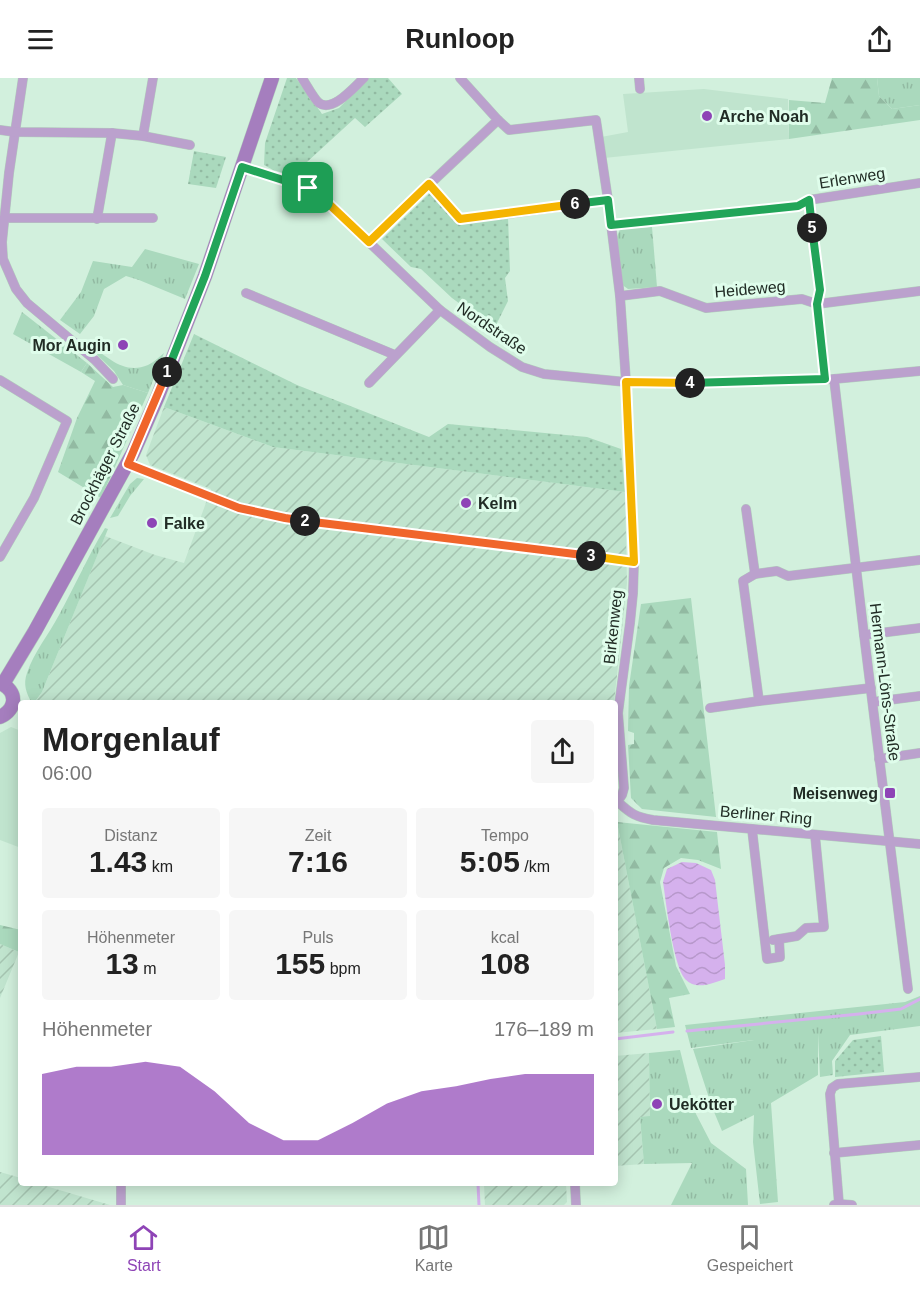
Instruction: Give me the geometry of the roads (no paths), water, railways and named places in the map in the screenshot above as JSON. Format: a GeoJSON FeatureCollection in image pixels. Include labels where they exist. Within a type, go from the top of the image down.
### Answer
{"type":"FeatureCollection","features":[{"type":"Feature","properties":{"kind":"street"},"geometry":{"type":"LineString","coordinates":[[23,78],[2,243],[3,259],[16,289],[27,303],[96,360],[113,379]]}},
{"type":"Feature","properties":{"kind":"street"},"geometry":{"type":"LineString","coordinates":[[143,136],[153,78]]}},
{"type":"Feature","properties":{"kind":"street","name":"Brockhäger Straße"},"geometry":{"type":"LineString","coordinates":[[2,683],[35,631],[128,464],[158,396],[198,293],[272,78]]}},
{"type":"Feature","properties":{"kind":"street"},"geometry":{"type":"LineString","coordinates":[[302,78],[319,103],[326,105],[337,103],[364,78]]}},
{"type":"Feature","properties":{"kind":"street"},"geometry":{"type":"LineString","coordinates":[[369,242],[498,120],[460,78]]}},
{"type":"Feature","properties":{"kind":"street"},"geometry":{"type":"LineString","coordinates":[[639,78],[640,90]]}},
{"type":"Feature","properties":{"kind":"street","name":"Birkenweg"},"geometry":{"type":"LineString","coordinates":[[498,120],[509,130],[596,120],[620,296],[634,562],[631,613],[618,713],[624,788],[618,801]]}},
{"type":"Feature","properties":{"kind":"street"},"geometry":{"type":"LineString","coordinates":[[0,130],[112,133],[190,145]]}},
{"type":"Feature","properties":{"kind":"street"},"geometry":{"type":"LineString","coordinates":[[98,219],[112,133]]}},
{"type":"Feature","properties":{"kind":"street","name":"Nordstraße"},"geometry":{"type":"LineString","coordinates":[[242,167],[308,188],[330,205],[440,310],[490,347],[522,367],[544,374],[626,382],[696,383],[830,379],[920,371]]}},
{"type":"Feature","properties":{"kind":"street","name":"Erlenweg"},"geometry":{"type":"LineString","coordinates":[[611,225],[798,206],[809,200],[920,183]]}},
{"type":"Feature","properties":{"kind":"street"},"geometry":{"type":"LineString","coordinates":[[429,184],[460,219],[608,200]]}},
{"type":"Feature","properties":{"kind":"street","name":"Hermann-Löns-Straße"},"geometry":{"type":"LineString","coordinates":[[809,200],[820,290],[817,304],[830,379],[856,568],[908,989]]}},
{"type":"Feature","properties":{"kind":"street"},"geometry":{"type":"LineString","coordinates":[[5,218],[153,218]]}},
{"type":"Feature","properties":{"kind":"street","name":"Heideweg"},"geometry":{"type":"LineString","coordinates":[[620,296],[660,291],[706,308],[802,299],[817,304],[920,291]]}},
{"type":"Feature","properties":{"kind":"street"},"geometry":{"type":"LineString","coordinates":[[246,293],[395,356]]}},
{"type":"Feature","properties":{"kind":"street"},"geometry":{"type":"LineString","coordinates":[[369,383],[440,310]]}},
{"type":"Feature","properties":{"kind":"street"},"geometry":{"type":"LineString","coordinates":[[0,380],[68,421],[34,498],[0,557]]}},
{"type":"Feature","properties":{"kind":"street"},"geometry":{"type":"LineString","coordinates":[[128,464],[239,508],[285,518],[634,562]]}},
{"type":"Feature","properties":{"kind":"street"},"geometry":{"type":"LineString","coordinates":[[746,509],[755,574]]}},
{"type":"Feature","properties":{"kind":"street"},"geometry":{"type":"LineString","coordinates":[[759,701],[743,581],[755,574],[777,571],[788,576],[920,560]]}},
{"type":"Feature","properties":{"kind":"street"},"geometry":{"type":"LineString","coordinates":[[864,635],[920,628]]}},
{"type":"Feature","properties":{"kind":"street"},"geometry":{"type":"LineString","coordinates":[[2,683],[11,692],[13,698],[11,713]]}},
{"type":"Feature","properties":{"kind":"street"},"geometry":{"type":"LineString","coordinates":[[710,708],[871,688]]}},
{"type":"Feature","properties":{"kind":"street"},"geometry":{"type":"LineString","coordinates":[[873,702],[920,696]]}},
{"type":"Feature","properties":{"kind":"street"},"geometry":{"type":"LineString","coordinates":[[879,759],[920,753]]}},
{"type":"Feature","properties":{"kind":"street","name":"Berliner Ring"},"geometry":{"type":"LineString","coordinates":[[618,805],[638,817],[752,830],[920,844]]}},
{"type":"Feature","properties":{"kind":"street"},"geometry":{"type":"LineString","coordinates":[[752,830],[767,959],[780,957],[778,939]]}},
{"type":"Feature","properties":{"kind":"street"},"geometry":{"type":"LineString","coordinates":[[765,940],[797,936],[806,928],[824,927],[815,835]]}},
{"type":"Feature","properties":{"kind":"street"},"geometry":{"type":"LineString","coordinates":[[852,1205],[836,1204],[830,1094],[832,1088],[838,1084],[920,1077]]}},
{"type":"Feature","properties":{"kind":"street"},"geometry":{"type":"LineString","coordinates":[[834,1153],[920,1145]]}},
{"type":"Feature","properties":{"kind":"street"},"geometry":{"type":"LineString","coordinates":[[121,1186],[121,1205]]}},
{"type":"Feature","properties":{"kind":"street"},"geometry":{"type":"LineString","coordinates":[[575,1186],[576,1205]]}},
{"type":"Feature","properties":{"kind":"water"},"geometry":{"type":"Polygon","coordinates":[[[682,862],[696,863],[711,870],[715,880],[725,979],[710,984],[689,983],[677,961],[663,882],[667,869],[682,862]]]}},
{"type":"Feature","properties":{"kind":"waterway"},"geometry":{"type":"LineString","coordinates":[[687,1031],[901,1009],[920,999]]}},
{"type":"Feature","properties":{"kind":"waterway"},"geometry":{"type":"LineString","coordinates":[[618,1039],[673,1032]]}},
{"type":"Feature","properties":{"kind":"waterway"},"geometry":{"type":"LineString","coordinates":[[478,1186],[479,1205]]}},
{"type":"Feature","properties":{"kind":"place","name":"Arche Noah"},"geometry":{"type":"Point","coordinates":[707,116]}},
{"type":"Feature","properties":{"kind":"place","name":"Mor Augin"},"geometry":{"type":"Point","coordinates":[123,345]}},
{"type":"Feature","properties":{"kind":"place","name":"Kelm"},"geometry":{"type":"Point","coordinates":[466,503]}},
{"type":"Feature","properties":{"kind":"place","name":"Falke"},"geometry":{"type":"Point","coordinates":[152,523]}},
{"type":"Feature","properties":{"kind":"place","name":"Meisenweg"},"geometry":{"type":"Point","coordinates":[890,793]}},
{"type":"Feature","properties":{"kind":"place","name":"Uekötter"},"geometry":{"type":"Point","coordinates":[657,1104]}}]}
